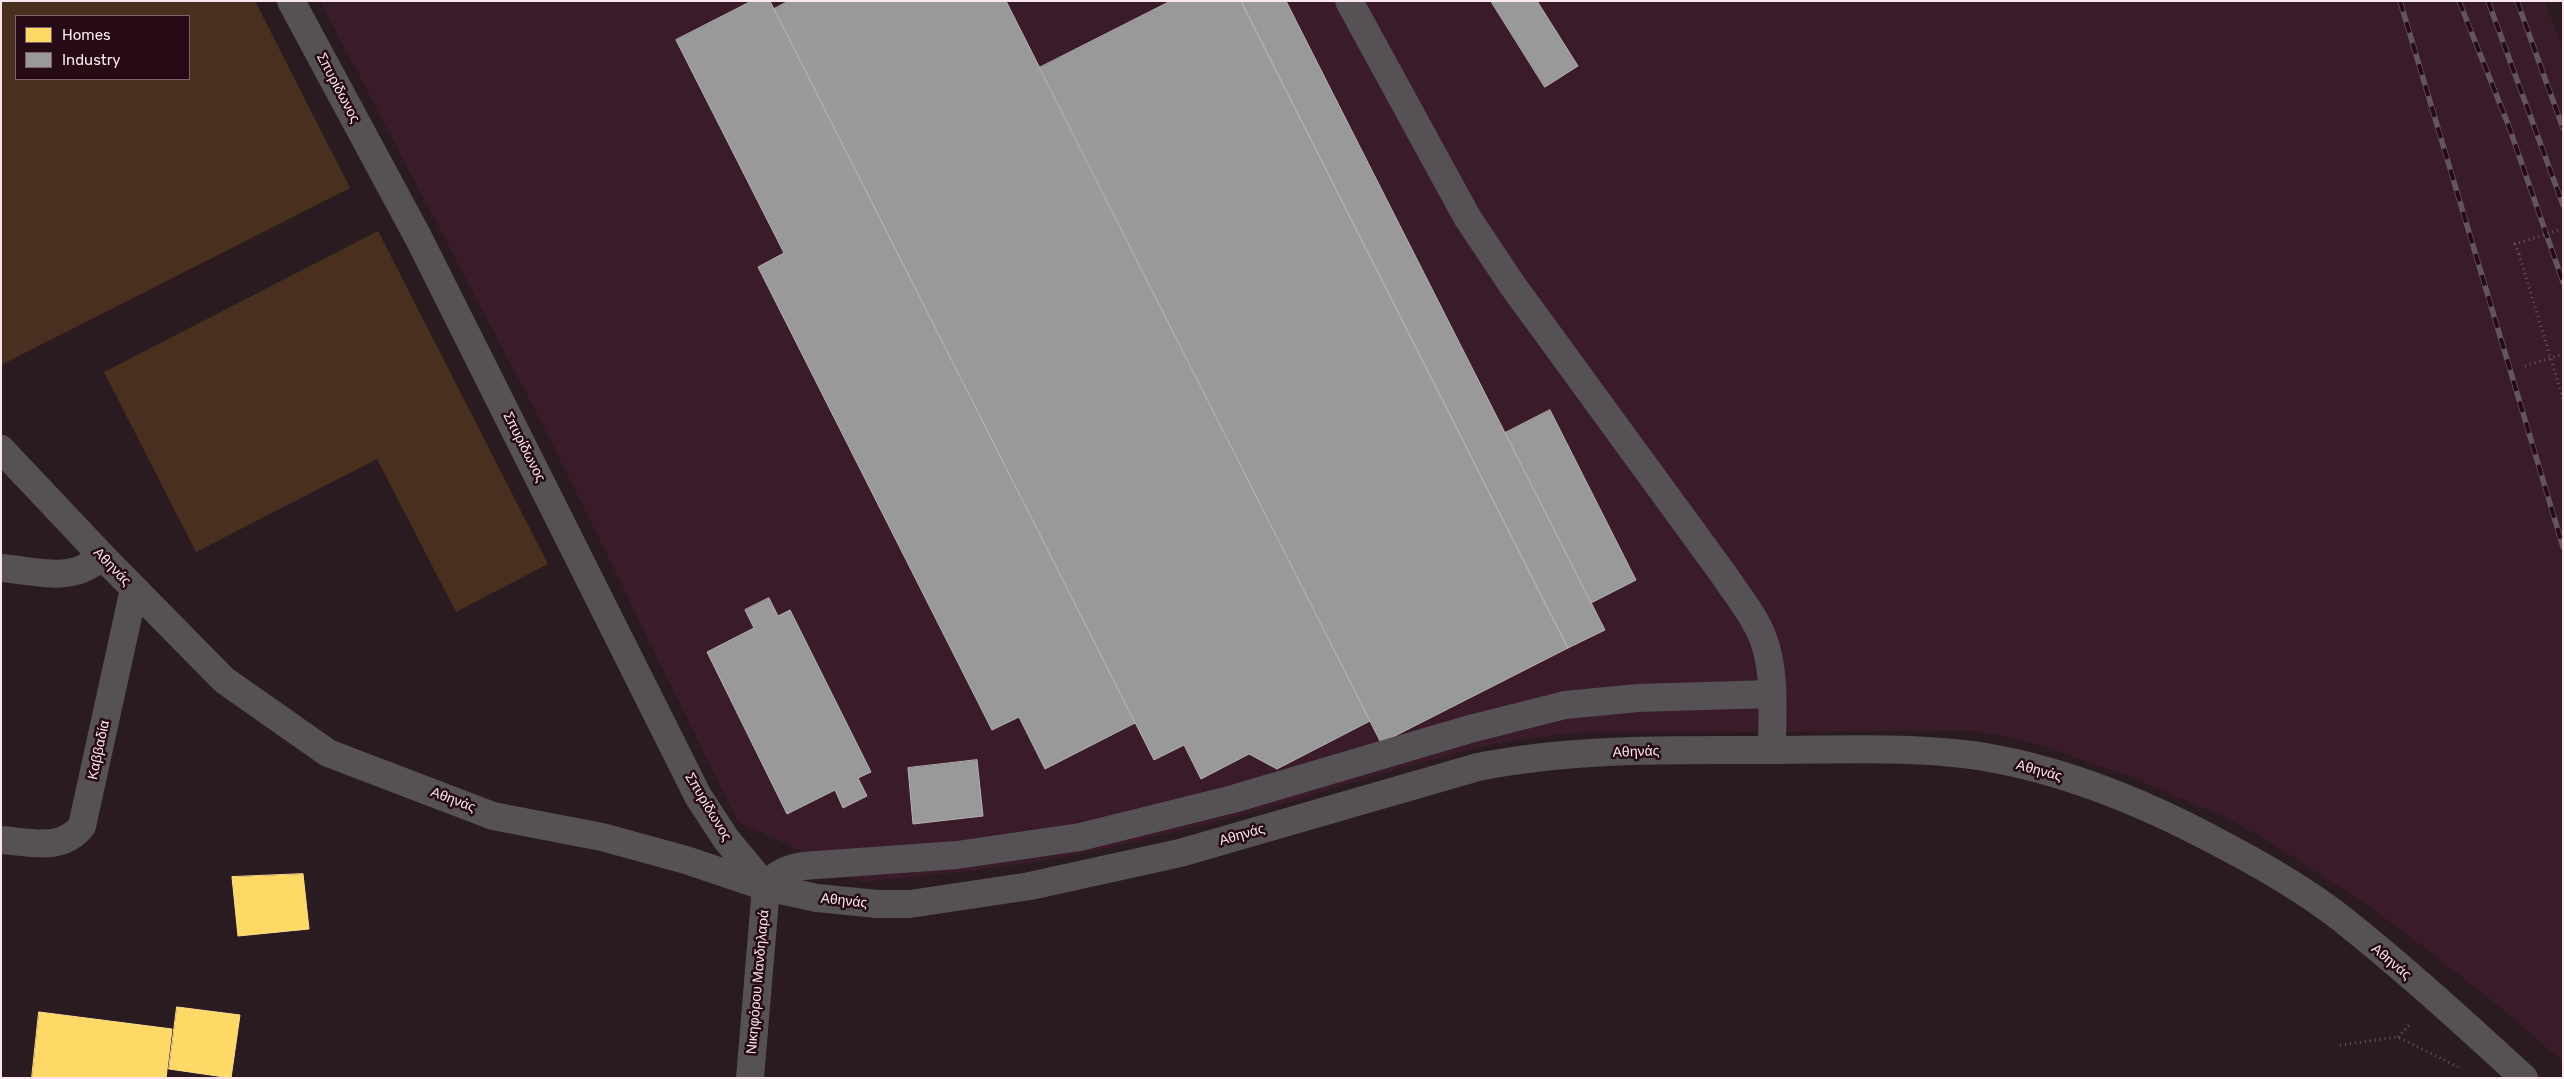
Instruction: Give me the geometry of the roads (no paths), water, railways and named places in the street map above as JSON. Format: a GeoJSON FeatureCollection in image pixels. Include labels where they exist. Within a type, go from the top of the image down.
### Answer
{"type":"FeatureCollection","features":[{"type":"Feature","properties":{"kind":"street","name":"Σπυρίδωνος"},"geometry":{"type":"LineString","coordinates":[[291,1],[418,237],[698,796],[726,839],[766,887]]}},
{"type":"Feature","properties":{"kind":"street"},"geometry":{"type":"LineString","coordinates":[[1349,1],[1466,217],[1724,575],[1753,620],[1762,636],[1769,657],[1772,750]]}},
{"type":"Feature","properties":{"kind":"street","name":"Αθηνάς"},"geometry":{"type":"LineString","coordinates":[[1,449],[103,558],[224,680],[328,753],[493,816],[602,837],[686,860],[766,887],[817,898],[877,904],[910,904],[1030,886],[1180,853],[1469,770],[1522,758],[1586,753],[1909,749],[1972,755],[2018,765],[2114,792],[2170,816],[2288,882],[2340,918],[2524,1078]]}},
{"type":"Feature","properties":{"kind":"street"},"geometry":{"type":"LineString","coordinates":[[1,568],[55,573],[68,572],[81,570],[103,558]]}},
{"type":"Feature","properties":{"kind":"street","name":"Καββαδία"},"geometry":{"type":"LineString","coordinates":[[1,840],[48,844],[65,841],[75,835],[82,826],[134,589]]}},
{"type":"Feature","properties":{"kind":"street"},"geometry":{"type":"LineString","coordinates":[[766,887],[774,876],[804,866],[957,855],[1089,835],[1233,799],[1452,734],[1565,705],[1638,698],[1771,694]]}},
{"type":"Feature","properties":{"kind":"street","name":"Νικηφόρου Μανδηλαρά"},"geometry":{"type":"LineString","coordinates":[[750,1078],[766,887]]}},
{"type":"Feature","properties":{"kind":"railway"},"geometry":{"type":"LineString","coordinates":[[2400,1],[2563,547]]}},
{"type":"Feature","properties":{"kind":"railway"},"geometry":{"type":"LineString","coordinates":[[2459,1],[2508,124],[2563,282]]}},
{"type":"Feature","properties":{"kind":"railway"},"geometry":{"type":"LineString","coordinates":[[2488,1],[2563,205]]}},
{"type":"Feature","properties":{"kind":"railway"},"geometry":{"type":"LineString","coordinates":[[2517,1],[2563,128]]}}]}
